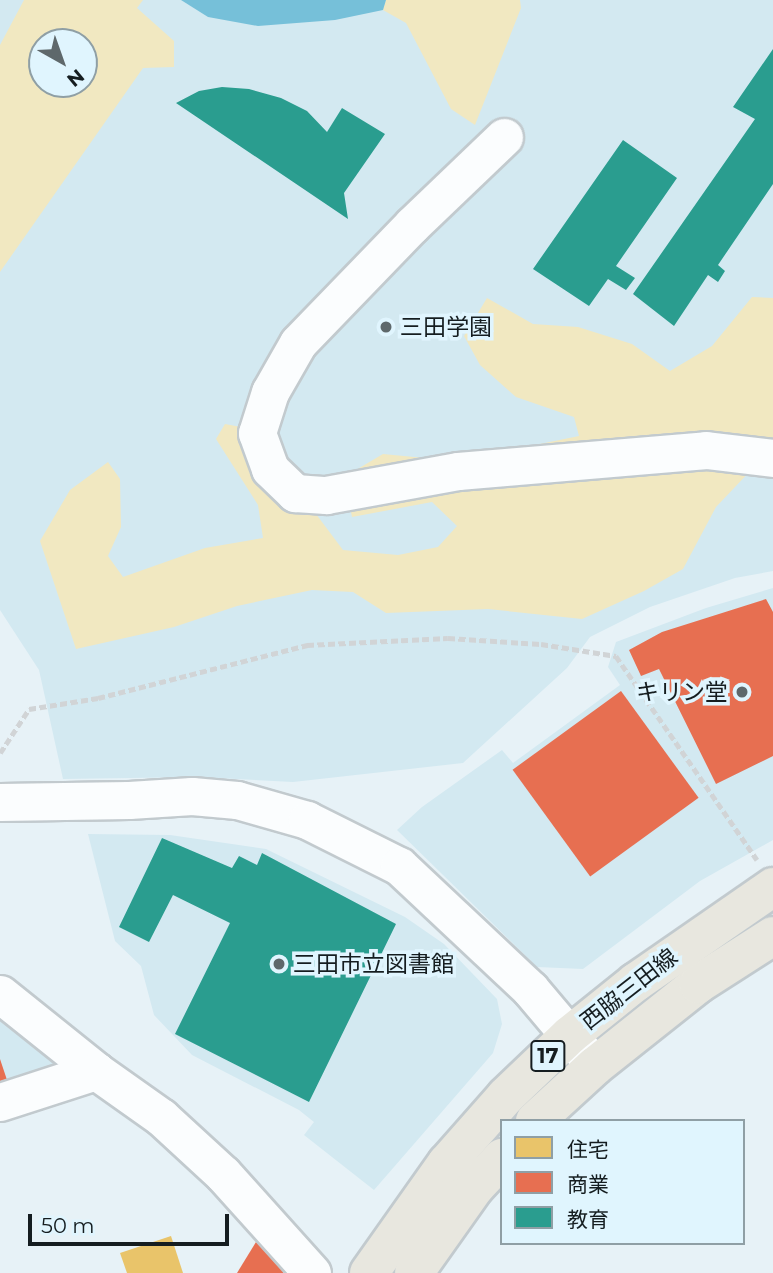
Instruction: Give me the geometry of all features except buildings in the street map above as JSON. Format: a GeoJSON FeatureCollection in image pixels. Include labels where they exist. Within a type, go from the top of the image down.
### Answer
{"type":"FeatureCollection","features":[{"type":"Feature","properties":{"kind":"main road","name":"西脇三田線"},"geometry":{"type":"LineString","coordinates":[[369,1273],[447,1163],[506,1096],[570,1035],[706,931],[765,874]]}},
{"type":"Feature","properties":{"kind":"main road","name":"西脇三田線"},"geometry":{"type":"LineString","coordinates":[[537,1119],[595,1066],[698,984],[773,936]]}},
{"type":"Feature","properties":{"kind":"main road"},"geometry":{"type":"LineString","coordinates":[[414,1273],[475,1187],[500,1160]]}},
{"type":"Feature","properties":{"kind":"street"},"geometry":{"type":"LineString","coordinates":[[504,137],[298,343],[270,392],[257,433],[270,469],[295,493],[326,495],[458,471],[679,452],[706,450],[773,458]]}},
{"type":"Feature","properties":{"kind":"street"},"geometry":{"type":"LineString","coordinates":[[0,802],[192,796],[237,800],[307,820],[399,866],[530,989],[595,1066]]}},
{"type":"Feature","properties":{"kind":"street"},"geometry":{"type":"LineString","coordinates":[[0,994],[96,1071],[161,1117],[223,1174],[312,1273]]}},
{"type":"Feature","properties":{"kind":"street"},"geometry":{"type":"LineString","coordinates":[[0,1102],[96,1071]]}},
{"type":"Feature","properties":{"kind":"path"},"geometry":{"type":"LineString","coordinates":[[0,753],[29,709],[98,698],[307,645],[447,638],[541,644],[616,656],[765,874]]}},
{"type":"Feature","properties":{"kind":"shaded area","name":"三田学園"},"geometry":{"type":"Polygon","coordinates":[[[0,0],[773,0],[773,571],[735,578],[650,607],[590,637],[567,668],[463,763],[293,782],[197,777],[63,779],[39,670],[0,610],[0,0]]]}},
{"type":"Feature","properties":{"kind":"shaded area"},"geometry":{"type":"Polygon","coordinates":[[[24,0],[143,0],[137,8],[174,41],[174,67],[143,68],[0,272],[0,45],[24,0]]]}},
{"type":"Feature","properties":{"kind":"shaded area"},"geometry":{"type":"Polygon","coordinates":[[[386,0],[520,0],[521,8],[475,125],[451,109],[406,23],[383,10],[386,0]]]}},
{"type":"Feature","properties":{"kind":"shaded area"},"geometry":{"type":"Polygon","coordinates":[[[752,297],[773,298],[773,447],[716,507],[683,569],[644,591],[582,619],[488,609],[386,613],[353,592],[312,590],[237,606],[174,627],[76,649],[40,541],[70,490],[108,462],[120,479],[121,527],[108,556],[123,577],[205,548],[263,538],[258,505],[216,439],[225,424],[241,427],[294,510],[316,514],[343,550],[398,555],[438,547],[457,526],[432,502],[352,517],[344,477],[383,454],[456,461],[579,436],[574,417],[516,397],[480,365],[464,336],[487,298],[533,324],[578,327],[632,344],[670,371],[712,346],[752,297]]]}},
{"type":"Feature","properties":{"kind":"shaded area"},"geometry":{"type":"Polygon","coordinates":[[[773,588],[773,840],[700,881],[583,969],[537,967],[397,830],[422,807],[502,750],[513,763],[620,685],[608,667],[616,642],[706,608],[773,588]]]}},
{"type":"Feature","properties":{"kind":"shaded area"},"geometry":{"type":"Polygon","coordinates":[[[88,834],[170,835],[266,849],[405,917],[444,944],[497,999],[502,1024],[493,1053],[374,1190],[304,1135],[314,1122],[299,1110],[192,1055],[154,1015],[141,966],[115,941],[88,834]]]}},
{"type":"Feature","properties":{"kind":"shaded area"},"geometry":{"type":"Polygon","coordinates":[[[0,1005],[69,1061],[0,1093],[0,1005]]]}},
{"type":"Feature","properties":{"kind":"water"},"geometry":{"type":"Polygon","coordinates":[[[181,0],[386,0],[383,10],[335,20],[258,26],[208,17],[181,0]]]}},
{"type":"Feature","properties":{"kind":"place","name":"三田学園"},"geometry":{"type":"Point","coordinates":[386,327]}},
{"type":"Feature","properties":{"kind":"place","name":"キリン堂"},"geometry":{"type":"Point","coordinates":[742,692]}},
{"type":"Feature","properties":{"kind":"place","name":"三田市立図書館"},"geometry":{"type":"Point","coordinates":[279,964]}}]}
